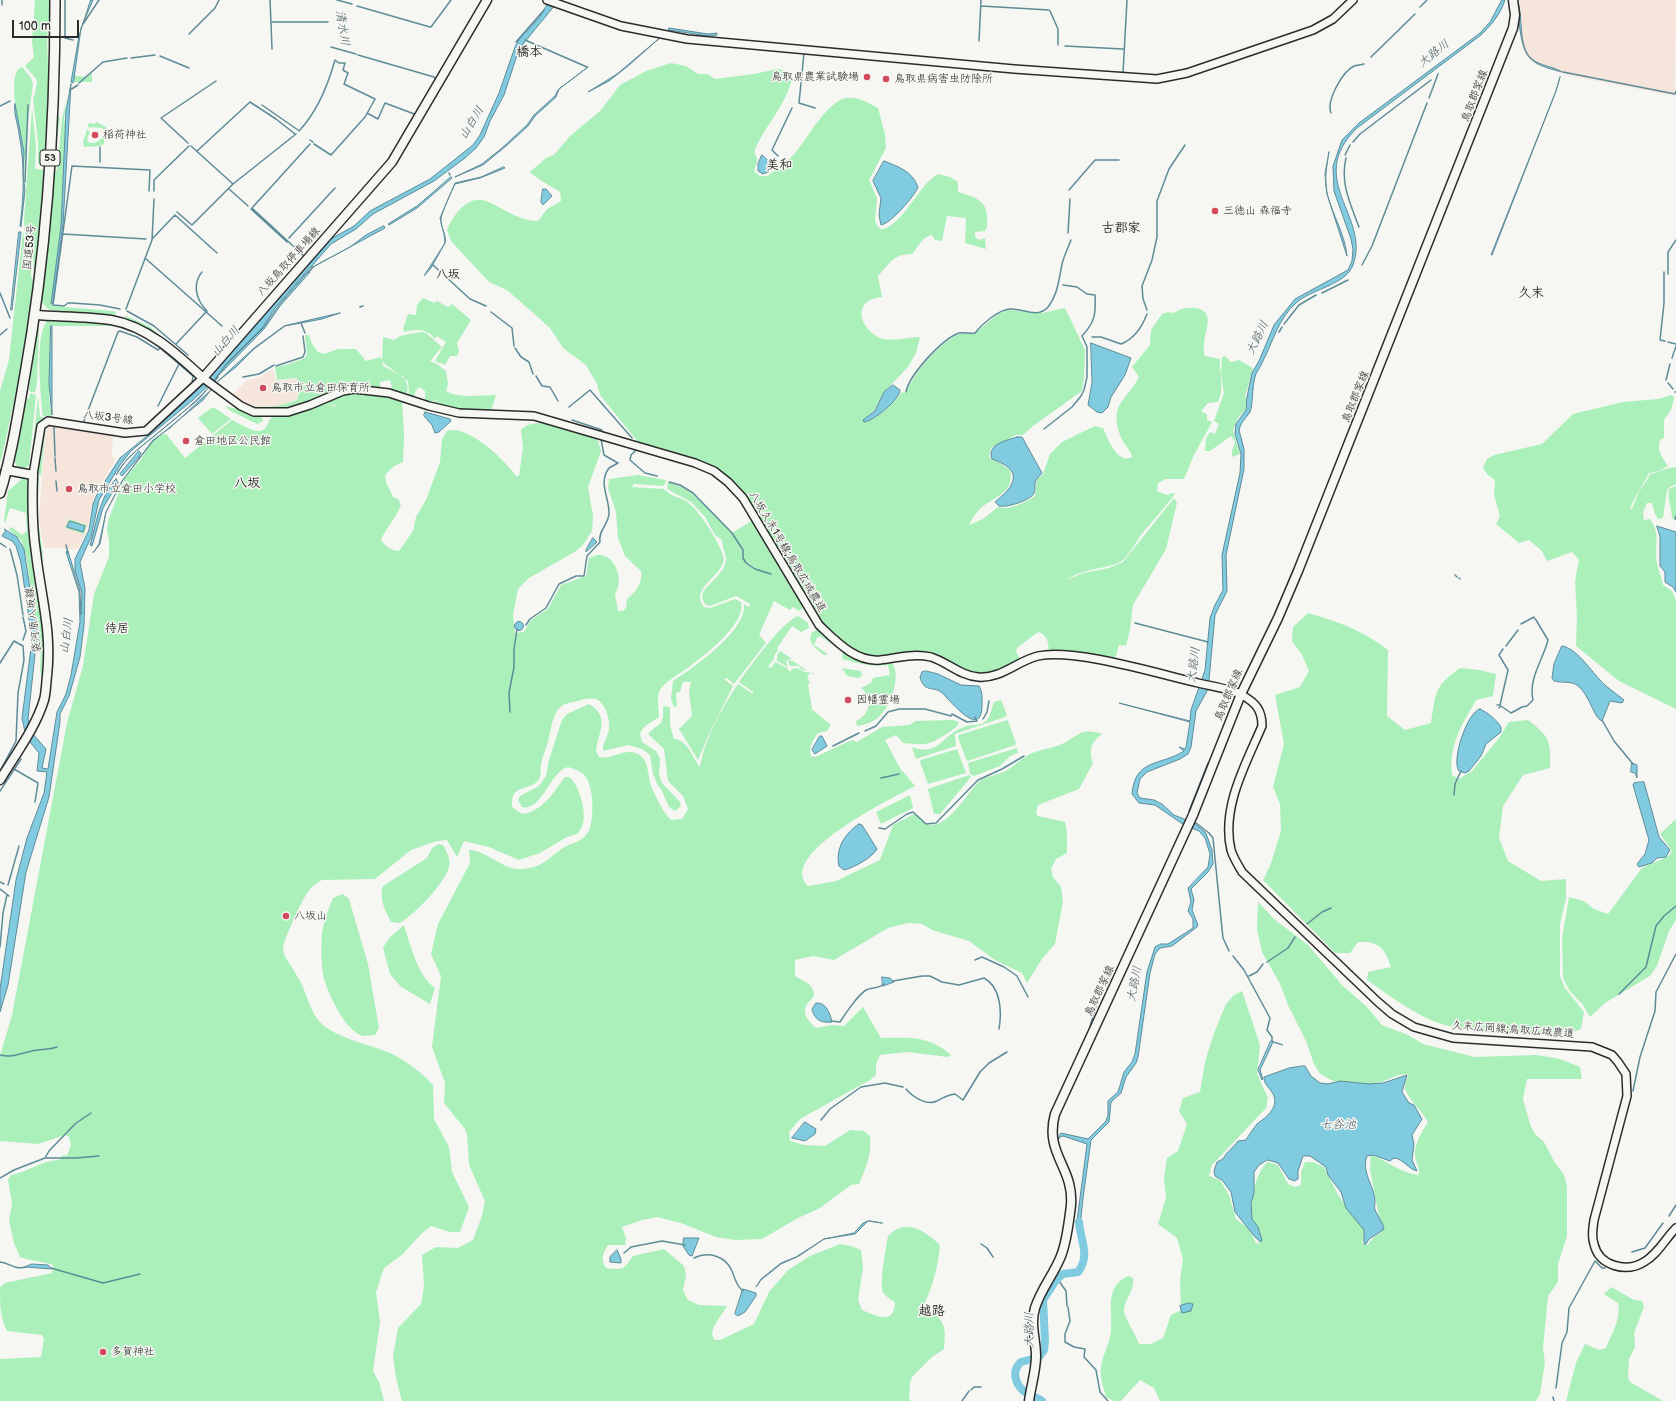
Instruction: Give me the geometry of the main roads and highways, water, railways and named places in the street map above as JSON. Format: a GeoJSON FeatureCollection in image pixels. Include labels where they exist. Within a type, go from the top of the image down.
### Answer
{"type":"FeatureCollection","features":[{"type":"Feature","properties":{"kind":"highway","name":"国道53号"},"geometry":{"type":"LineString","coordinates":[[0,493],[6,470],[35,315],[50,168],[55,0]]}},
{"type":"Feature","properties":{"kind":"main road","name":"八坂鳥取停車場線"},"geometry":{"type":"LineString","coordinates":[[35,315],[98,318],[124,323],[144,331],[164,344],[203,379],[392,162],[486,0]]}},
{"type":"Feature","properties":{"kind":"main road","name":"鳥取郡家線"},"geometry":{"type":"LineString","coordinates":[[1030,1396],[1036,1358],[1033,1332],[1033,1314],[1037,1301],[1061,1255],[1071,1205],[1068,1176],[1052,1142],[1055,1114],[1189,824],[1241,694],[1278,618],[1298,571],[1395,330],[1513,28],[1516,15],[1513,0]]}},
{"type":"Feature","properties":{"kind":"main road","name":"袋河原八坂線"},"geometry":{"type":"LineString","coordinates":[[0,780],[32,727],[44,699],[49,641],[32,522],[34,475],[6,470]]}},
{"type":"Feature","properties":{"kind":"water"},"geometry":{"type":"Polygon","coordinates":[[[91,0],[93,0],[84,21],[91,0]]]}},
{"type":"Feature","properties":{"kind":"water"},"geometry":{"type":"Polygon","coordinates":[[[550,0],[555,5],[519,49],[504,95],[490,121],[484,137],[476,148],[434,181],[373,214],[356,229],[331,244],[275,308],[263,327],[227,363],[215,379],[193,400],[131,451],[120,465],[99,500],[91,537],[80,562],[85,589],[84,625],[80,657],[69,696],[60,714],[49,797],[26,872],[8,985],[0,1012],[0,989],[16,880],[27,838],[44,793],[47,772],[37,771],[39,753],[30,742],[25,732],[22,718],[32,640],[21,563],[16,546],[12,541],[2,536],[6,530],[17,537],[24,549],[37,636],[28,719],[32,733],[46,749],[42,768],[48,769],[57,712],[66,694],[71,675],[80,622],[79,592],[66,552],[68,551],[80,591],[81,615],[82,593],[75,570],[75,559],[89,530],[93,504],[98,492],[120,458],[147,436],[148,433],[213,373],[329,240],[354,226],[370,211],[430,179],[473,145],[480,135],[499,93],[515,47],[520,38],[539,18],[550,0]]]}},
{"type":"Feature","properties":{"kind":"water"},"geometry":{"type":"Polygon","coordinates":[[[1502,0],[1505,0],[1498,15],[1481,35],[1357,128],[1342,147],[1337,164],[1337,181],[1354,230],[1356,247],[1353,265],[1349,272],[1336,282],[1302,298],[1290,309],[1280,323],[1256,375],[1253,386],[1251,409],[1239,430],[1244,449],[1244,469],[1226,555],[1227,591],[1215,615],[1207,691],[1196,711],[1191,747],[1188,754],[1180,759],[1147,772],[1140,779],[1137,793],[1140,798],[1154,800],[1162,804],[1174,815],[1194,823],[1205,832],[1212,850],[1213,864],[1208,872],[1191,889],[1194,900],[1192,910],[1198,925],[1197,927],[1172,946],[1160,948],[1155,954],[1150,973],[1136,1063],[1126,1077],[1121,1093],[1111,1102],[1109,1122],[1091,1140],[1080,1226],[1082,1230],[1079,1232],[1077,1221],[1087,1144],[1063,1136],[1056,1142],[1061,1133],[1088,1139],[1106,1121],[1108,1115],[1108,1101],[1118,1092],[1124,1072],[1132,1062],[1135,1054],[1147,972],[1155,947],[1160,944],[1168,944],[1193,928],[1193,919],[1188,911],[1191,902],[1188,888],[1208,867],[1210,854],[1205,838],[1199,831],[1184,825],[1155,805],[1139,803],[1132,794],[1134,782],[1138,774],[1144,769],[1184,751],[1179,747],[1185,749],[1186,747],[1190,722],[1119,703],[1190,721],[1191,710],[1205,670],[1210,618],[1223,590],[1222,555],[1240,473],[1241,454],[1235,434],[1236,424],[1246,410],[1252,373],[1259,361],[1274,325],[1295,299],[1348,270],[1352,261],[1353,249],[1351,239],[1334,191],[1333,166],[1342,140],[1359,123],[1480,33],[1490,22],[1502,0]]]}},
{"type":"Feature","properties":{"kind":"water"},"geometry":{"type":"Polygon","coordinates":[[[1517,0],[1524,47],[1527,54],[1524,48],[1517,0]]]}},
{"type":"Feature","properties":{"kind":"water"},"geometry":{"type":"Polygon","coordinates":[[[669,28],[708,34],[717,33],[717,35],[708,36],[669,30],[669,28]]]}},
{"type":"Feature","properties":{"kind":"water"},"geometry":{"type":"Polygon","coordinates":[[[81,31],[74,79],[73,83],[71,82],[81,31]]]}},
{"type":"Feature","properties":{"kind":"water"},"geometry":{"type":"Polygon","coordinates":[[[662,36],[609,81],[588,92],[617,74],[662,36]]]}},
{"type":"Feature","properties":{"kind":"water"},"geometry":{"type":"Polygon","coordinates":[[[1527,54],[1535,61],[1562,72],[1546,67],[1534,62],[1527,54]]]}},
{"type":"Feature","properties":{"kind":"water"},"geometry":{"type":"Polygon","coordinates":[[[71,84],[63,225],[53,303],[51,304],[61,226],[66,111],[71,84]]]}},
{"type":"Feature","properties":{"kind":"water"},"geometry":{"type":"Polygon","coordinates":[[[559,89],[556,97],[506,146],[483,165],[455,177],[482,164],[502,148],[527,125],[534,115],[555,96],[559,89]]]}},
{"type":"Feature","properties":{"kind":"water"},"geometry":{"type":"Polygon","coordinates":[[[1556,91],[1492,255],[1491,255],[1556,91]]]}},
{"type":"Feature","properties":{"kind":"water"},"geometry":{"type":"Polygon","coordinates":[[[15,104],[24,152],[23,173],[21,146],[15,104]]]}},
{"type":"Feature","properties":{"kind":"water"},"geometry":{"type":"Polygon","coordinates":[[[1329,152],[1326,172],[1326,182],[1325,174],[1329,152]]]}},
{"type":"Feature","properties":{"kind":"water"},"geometry":{"type":"Polygon","coordinates":[[[762,155],[774,166],[768,172],[763,174],[758,171],[758,164],[762,155]]]}},
{"type":"Feature","properties":{"kind":"water"},"geometry":{"type":"Polygon","coordinates":[[[884,161],[909,173],[918,187],[902,209],[890,220],[881,225],[879,215],[881,198],[873,181],[884,161]]]}},
{"type":"Feature","properties":{"kind":"water"},"geometry":{"type":"Polygon","coordinates":[[[504,167],[505,168],[480,178],[455,184],[450,194],[455,183],[481,177],[504,167]]]}},
{"type":"Feature","properties":{"kind":"water"},"geometry":{"type":"Polygon","coordinates":[[[23,177],[25,190],[21,227],[20,226],[23,177]]]}},
{"type":"Feature","properties":{"kind":"water"},"geometry":{"type":"Polygon","coordinates":[[[451,177],[452,178],[417,208],[389,225],[388,224],[417,206],[451,177]]]}},
{"type":"Feature","properties":{"kind":"water"},"geometry":{"type":"Polygon","coordinates":[[[543,189],[546,189],[552,196],[543,205],[541,202],[543,189]]]}},
{"type":"Feature","properties":{"kind":"water"},"geometry":{"type":"Polygon","coordinates":[[[445,205],[443,212],[441,222],[440,218],[445,205]]]}},
{"type":"Feature","properties":{"kind":"water"},"geometry":{"type":"Polygon","coordinates":[[[1331,205],[1344,240],[1347,256],[1331,205]]]}},
{"type":"Feature","properties":{"kind":"water"},"geometry":{"type":"Polygon","coordinates":[[[384,226],[385,228],[350,247],[366,235],[384,226]]]}},
{"type":"Feature","properties":{"kind":"water"},"geometry":{"type":"Polygon","coordinates":[[[19,232],[21,232],[11,310],[19,232]]]}},
{"type":"Feature","properties":{"kind":"water"},"geometry":{"type":"Polygon","coordinates":[[[445,243],[431,268],[424,276],[445,243]]]}},
{"type":"Feature","properties":{"kind":"water"},"geometry":{"type":"Polygon","coordinates":[[[309,271],[310,272],[280,306],[264,329],[216,378],[227,364],[263,328],[279,305],[309,271]]]}},
{"type":"Feature","properties":{"kind":"water"},"geometry":{"type":"Polygon","coordinates":[[[340,313],[322,319],[285,326],[254,349],[236,367],[217,382],[254,348],[284,326],[340,313]]]}},
{"type":"Feature","properties":{"kind":"water"},"geometry":{"type":"Polygon","coordinates":[[[52,326],[52,415],[49,384],[52,326]]]}},
{"type":"Feature","properties":{"kind":"water"},"geometry":{"type":"Polygon","coordinates":[[[1091,343],[1131,358],[1125,375],[1111,397],[1108,407],[1102,413],[1097,412],[1088,405],[1092,383],[1091,343]]]}},
{"type":"Feature","properties":{"kind":"water"},"geometry":{"type":"Polygon","coordinates":[[[893,385],[900,390],[896,399],[880,414],[864,422],[863,420],[875,411],[884,392],[893,385]]]}},
{"type":"Feature","properties":{"kind":"water"},"geometry":{"type":"Polygon","coordinates":[[[208,388],[199,399],[182,413],[195,401],[208,388]]]}},
{"type":"Feature","properties":{"kind":"water"},"geometry":{"type":"Polygon","coordinates":[[[211,390],[203,400],[179,420],[211,390]]]}},
{"type":"Feature","properties":{"kind":"water"},"geometry":{"type":"Polygon","coordinates":[[[425,412],[450,419],[451,421],[439,432],[435,433],[432,425],[424,416],[425,412]]]}},
{"type":"Feature","properties":{"kind":"water"},"geometry":{"type":"Polygon","coordinates":[[[162,434],[153,441],[123,480],[106,512],[122,481],[153,440],[162,434]]]}},
{"type":"Feature","properties":{"kind":"water"},"geometry":{"type":"Polygon","coordinates":[[[1022,437],[1042,473],[1036,480],[1035,491],[1032,496],[1018,503],[1007,506],[999,506],[995,502],[1011,485],[1013,475],[1008,467],[992,459],[992,450],[995,446],[1004,441],[1022,437]]]}},
{"type":"Feature","properties":{"kind":"water"},"geometry":{"type":"Polygon","coordinates":[[[139,451],[141,453],[139,457],[122,476],[120,474],[139,451]]]}},
{"type":"Feature","properties":{"kind":"water"},"geometry":{"type":"Polygon","coordinates":[[[116,479],[118,483],[103,508],[92,546],[90,545],[102,502],[110,486],[116,479]]]}},
{"type":"Feature","properties":{"kind":"water"},"geometry":{"type":"Polygon","coordinates":[[[106,512],[100,544],[93,553],[99,544],[106,512]]]}},
{"type":"Feature","properties":{"kind":"water"},"geometry":{"type":"Polygon","coordinates":[[[70,521],[85,526],[83,532],[67,527],[70,521]]]}},
{"type":"Feature","properties":{"kind":"water"},"geometry":{"type":"Polygon","coordinates":[[[1657,526],[1676,532],[1676,592],[1673,587],[1665,582],[1665,572],[1660,566],[1660,537],[1657,526]]]}},
{"type":"Feature","properties":{"kind":"water"},"geometry":{"type":"Polygon","coordinates":[[[593,538],[597,542],[586,552],[586,550],[593,538]]]}},
{"type":"Feature","properties":{"kind":"water"},"geometry":{"type":"Polygon","coordinates":[[[519,621],[524,626],[519,631],[514,626],[519,621]]]}},
{"type":"Feature","properties":{"kind":"water"},"geometry":{"type":"Polygon","coordinates":[[[1562,646],[1568,648],[1580,657],[1606,686],[1624,700],[1622,703],[1610,701],[1602,721],[1596,715],[1585,694],[1577,685],[1554,681],[1552,678],[1554,664],[1562,646]]]}},
{"type":"Feature","properties":{"kind":"water"},"geometry":{"type":"Polygon","coordinates":[[[926,671],[938,674],[961,685],[979,686],[982,699],[980,716],[976,720],[970,718],[963,714],[941,692],[926,687],[920,677],[922,672],[926,671]]]}},
{"type":"Feature","properties":{"kind":"water"},"geometry":{"type":"Polygon","coordinates":[[[1480,709],[1497,721],[1501,727],[1501,732],[1486,744],[1481,756],[1469,771],[1465,773],[1459,771],[1457,766],[1459,748],[1470,719],[1475,712],[1480,709]]]}},
{"type":"Feature","properties":{"kind":"water"},"geometry":{"type":"Polygon","coordinates":[[[820,736],[822,736],[827,746],[815,754],[812,750],[820,736]]]}},
{"type":"Feature","properties":{"kind":"water"},"geometry":{"type":"Polygon","coordinates":[[[1632,763],[1637,765],[1637,778],[1635,773],[1631,772],[1632,763]]]}},
{"type":"Feature","properties":{"kind":"water"},"geometry":{"type":"Polygon","coordinates":[[[1644,782],[1659,837],[1670,850],[1666,857],[1657,858],[1652,863],[1639,867],[1637,864],[1645,854],[1649,840],[1633,785],[1634,783],[1644,782]]]}},
{"type":"Feature","properties":{"kind":"water"},"geometry":{"type":"Polygon","coordinates":[[[859,824],[862,825],[877,849],[871,856],[862,862],[844,870],[839,866],[838,854],[845,837],[859,824]]]}},
{"type":"Feature","properties":{"kind":"water"},"geometry":{"type":"Polygon","coordinates":[[[882,977],[890,978],[894,982],[883,986],[882,977]]]}},
{"type":"Feature","properties":{"kind":"water"},"geometry":{"type":"Polygon","coordinates":[[[816,1003],[825,1006],[829,1012],[832,1022],[822,1022],[815,1017],[812,1010],[816,1003]]]}},
{"type":"Feature","properties":{"kind":"water"},"geometry":{"type":"Polygon","coordinates":[[[1271,1041],[1283,1045],[1273,1042],[1260,1070],[1262,1080],[1258,1070],[1271,1041]]]}},
{"type":"Feature","properties":{"kind":"water","name":"七谷池"},"geometry":{"type":"Polygon","coordinates":[[[1305,1066],[1311,1076],[1320,1083],[1328,1084],[1340,1081],[1369,1084],[1383,1083],[1407,1075],[1402,1092],[1409,1103],[1414,1105],[1422,1119],[1412,1135],[1414,1144],[1412,1160],[1417,1171],[1394,1158],[1390,1161],[1373,1155],[1367,1156],[1366,1168],[1374,1195],[1375,1209],[1384,1227],[1383,1230],[1369,1239],[1366,1244],[1364,1244],[1364,1230],[1346,1208],[1341,1192],[1328,1175],[1326,1167],[1310,1156],[1303,1156],[1298,1171],[1298,1179],[1295,1181],[1289,1179],[1278,1163],[1272,1161],[1267,1160],[1259,1165],[1254,1172],[1254,1193],[1251,1203],[1252,1219],[1258,1227],[1262,1240],[1261,1242],[1255,1237],[1235,1212],[1231,1192],[1222,1180],[1215,1176],[1214,1171],[1217,1162],[1223,1159],[1238,1141],[1246,1140],[1257,1124],[1273,1109],[1275,1101],[1274,1096],[1266,1085],[1264,1077],[1289,1068],[1305,1066]]]}},
{"type":"Feature","properties":{"kind":"water"},"geometry":{"type":"Polygon","coordinates":[[[805,1122],[816,1129],[815,1134],[805,1141],[792,1138],[805,1122]]]}},
{"type":"Feature","properties":{"kind":"water"},"geometry":{"type":"Polygon","coordinates":[[[868,1221],[855,1234],[824,1239],[854,1233],[863,1223],[868,1221]]]}},
{"type":"Feature","properties":{"kind":"water"},"geometry":{"type":"Polygon","coordinates":[[[684,1238],[699,1238],[692,1256],[689,1255],[683,1246],[684,1238]]]}},
{"type":"Feature","properties":{"kind":"water"},"geometry":{"type":"Polygon","coordinates":[[[824,1239],[799,1256],[781,1264],[761,1280],[756,1287],[761,1279],[781,1263],[796,1257],[824,1239]]]}},
{"type":"Feature","properties":{"kind":"water"},"geometry":{"type":"Polygon","coordinates":[[[617,1250],[621,1263],[610,1262],[610,1257],[617,1250]]]}},
{"type":"Feature","properties":{"kind":"water"},"geometry":{"type":"Polygon","coordinates":[[[32,1264],[48,1265],[52,1269],[25,1267],[32,1264]]]}},
{"type":"Feature","properties":{"kind":"water"},"geometry":{"type":"Polygon","coordinates":[[[743,1289],[756,1293],[756,1296],[745,1312],[738,1316],[735,1314],[743,1289]]]}},
{"type":"Feature","properties":{"kind":"water"},"geometry":{"type":"Polygon","coordinates":[[[1189,1303],[1193,1304],[1191,1311],[1182,1313],[1180,1306],[1189,1303]]]}},
{"type":"Feature","properties":{"kind":"waterway"},"geometry":{"type":"LineString","coordinates":[[2,0],[2,5]]}},
{"type":"Feature","properties":{"kind":"waterway"},"geometry":{"type":"LineString","coordinates":[[65,0],[65,38],[73,40]]}},
{"type":"Feature","properties":{"kind":"waterway"},"geometry":{"type":"LineString","coordinates":[[83,24],[99,0]]}},
{"type":"Feature","properties":{"kind":"waterway"},"geometry":{"type":"LineString","coordinates":[[189,34],[215,8],[219,0]]}},
{"type":"Feature","properties":{"kind":"waterway"},"geometry":{"type":"LineString","coordinates":[[270,0],[271,23]]}},
{"type":"Feature","properties":{"kind":"waterway"},"geometry":{"type":"LineString","coordinates":[[337,0],[352,4]]}},
{"type":"Feature","properties":{"kind":"waterway"},"geometry":{"type":"LineString","coordinates":[[431,27],[451,0]]}},
{"type":"Feature","properties":{"kind":"waterway"},"geometry":{"type":"LineString","coordinates":[[979,41],[981,0]]}},
{"type":"Feature","properties":{"kind":"waterway"},"geometry":{"type":"LineString","coordinates":[[1123,73],[1127,0]]}},
{"type":"Feature","properties":{"kind":"waterway"},"geometry":{"type":"LineString","coordinates":[[1420,7],[1427,0]]}},
{"type":"Feature","properties":{"kind":"waterway"},"geometry":{"type":"LineString","coordinates":[[357,6],[430,27]]}},
{"type":"Feature","properties":{"kind":"waterway"},"geometry":{"type":"LineString","coordinates":[[981,6],[1049,10]]}},
{"type":"Feature","properties":{"kind":"waterway","name":"山白川"},"geometry":{"type":"LineString","coordinates":[[516,42],[544,10]]}},
{"type":"Feature","properties":{"kind":"waterway"},"geometry":{"type":"LineString","coordinates":[[1050,11],[1058,29],[1058,45]]}},
{"type":"Feature","properties":{"kind":"waterway"},"geometry":{"type":"LineString","coordinates":[[1371,57],[1415,14]]}},
{"type":"Feature","properties":{"kind":"waterway","name":"清水川"},"geometry":{"type":"LineString","coordinates":[[272,49],[271,22],[328,22]]}},
{"type":"Feature","properties":{"kind":"waterway"},"geometry":{"type":"LineString","coordinates":[[525,40],[587,67]]}},
{"type":"Feature","properties":{"kind":"waterway"},"geometry":{"type":"LineString","coordinates":[[1065,46],[1123,49]]}},
{"type":"Feature","properties":{"kind":"waterway","name":"清水川"},"geometry":{"type":"LineString","coordinates":[[331,47],[356,54]]}},
{"type":"Feature","properties":{"kind":"waterway"},"geometry":{"type":"LineString","coordinates":[[804,53],[799,103],[815,108]]}},
{"type":"Feature","properties":{"kind":"waterway"},"geometry":{"type":"LineString","coordinates":[[131,58],[155,55]]}},
{"type":"Feature","properties":{"kind":"waterway"},"geometry":{"type":"LineString","coordinates":[[358,55],[434,77],[436,80]]}},
{"type":"Feature","properties":{"kind":"waterway"},"geometry":{"type":"LineString","coordinates":[[160,56],[189,68]]}},
{"type":"Feature","properties":{"kind":"waterway"},"geometry":{"type":"LineString","coordinates":[[79,83],[103,62],[127,58]]}},
{"type":"Feature","properties":{"kind":"waterway"},"geometry":{"type":"LineString","coordinates":[[299,131],[321,98],[335,60],[339,63],[345,63],[343,70],[348,73],[344,84],[375,99],[365,117],[331,155],[314,144]]}},
{"type":"Feature","properties":{"kind":"waterway"},"geometry":{"type":"LineString","coordinates":[[1331,113],[1331,101],[1340,80],[1349,69],[1354,66],[1364,64]]}},
{"type":"Feature","properties":{"kind":"waterway"},"geometry":{"type":"LineString","coordinates":[[1563,72],[1675,94],[1676,91]]}},
{"type":"Feature","properties":{"kind":"waterway"},"geometry":{"type":"LineString","coordinates":[[1429,98],[1438,74]]}},
{"type":"Feature","properties":{"kind":"waterway"},"geometry":{"type":"LineString","coordinates":[[1353,142],[1360,134],[1431,80]]}},
{"type":"Feature","properties":{"kind":"waterway"},"geometry":{"type":"LineString","coordinates":[[188,143],[161,118],[216,81]]}},
{"type":"Feature","properties":{"kind":"waterway"},"geometry":{"type":"LineString","coordinates":[[70,90],[78,85]]}},
{"type":"Feature","properties":{"kind":"waterway"},"geometry":{"type":"LineString","coordinates":[[0,106],[10,101]]}},
{"type":"Feature","properties":{"kind":"waterway"},"geometry":{"type":"LineString","coordinates":[[197,151],[250,102],[276,119],[295,134]]}},
{"type":"Feature","properties":{"kind":"waterway"},"geometry":{"type":"LineString","coordinates":[[367,113],[378,119],[385,103],[417,115]]}},
{"type":"Feature","properties":{"kind":"waterway"},"geometry":{"type":"LineString","coordinates":[[1362,265],[1372,246],[1427,103]]}},
{"type":"Feature","properties":{"kind":"waterway"},"geometry":{"type":"LineString","coordinates":[[25,182],[28,105]]}},
{"type":"Feature","properties":{"kind":"waterway"},"geometry":{"type":"LineString","coordinates":[[262,105],[298,130]]}},
{"type":"Feature","properties":{"kind":"waterway"},"geometry":{"type":"LineString","coordinates":[[778,156],[772,150],[792,108]]}},
{"type":"Feature","properties":{"kind":"waterway"},"geometry":{"type":"LineString","coordinates":[[177,212],[192,225],[233,184],[296,134]]}},
{"type":"Feature","properties":{"kind":"waterway"},"geometry":{"type":"LineString","coordinates":[[305,257],[252,208],[310,144]]}},
{"type":"Feature","properties":{"kind":"waterway"},"geometry":{"type":"LineString","coordinates":[[1147,310],[1143,299],[1142,286],[1152,260],[1157,237],[1157,201],[1169,169],[1185,145]]}},
{"type":"Feature","properties":{"kind":"waterway"},"geometry":{"type":"LineString","coordinates":[[1345,155],[1350,145]]}},
{"type":"Feature","properties":{"kind":"waterway"},"geometry":{"type":"LineString","coordinates":[[154,191],[154,180],[189,146]]}},
{"type":"Feature","properties":{"kind":"waterway"},"geometry":{"type":"LineString","coordinates":[[191,146],[233,184]]}},
{"type":"Feature","properties":{"kind":"waterway"},"geometry":{"type":"LineString","coordinates":[[100,147],[100,162]]}},
{"type":"Feature","properties":{"kind":"waterway"},"geometry":{"type":"LineString","coordinates":[[1346,158],[1344,167],[1345,184],[1349,201],[1359,227]]}},
{"type":"Feature","properties":{"kind":"waterway"},"geometry":{"type":"LineString","coordinates":[[1069,190],[1095,160],[1119,160]]}},
{"type":"Feature","properties":{"kind":"waterway"},"geometry":{"type":"LineString","coordinates":[[120,309],[100,305],[72,303],[68,303],[64,306],[53,305],[72,166],[150,170],[149,191]]}},
{"type":"Feature","properties":{"kind":"waterway"},"geometry":{"type":"LineString","coordinates":[[289,238],[335,188]]}},
{"type":"Feature","properties":{"kind":"waterway"},"geometry":{"type":"LineString","coordinates":[[229,189],[248,206]]}},
{"type":"Feature","properties":{"kind":"waterway"},"geometry":{"type":"LineString","coordinates":[[126,309],[152,240],[154,199]]}},
{"type":"Feature","properties":{"kind":"waterway"},"geometry":{"type":"LineString","coordinates":[[1068,233],[1070,199]]}},
{"type":"Feature","properties":{"kind":"waterway"},"geometry":{"type":"LineString","coordinates":[[251,209],[287,242]]}},
{"type":"Feature","properties":{"kind":"waterway"},"geometry":{"type":"LineString","coordinates":[[152,239],[175,215],[217,253]]}},
{"type":"Feature","properties":{"kind":"waterway"},"geometry":{"type":"LineString","coordinates":[[63,234],[146,239]]}},
{"type":"Feature","properties":{"kind":"waterway"},"geometry":{"type":"LineString","coordinates":[[906,392],[913,376],[927,358],[944,342],[952,337],[959,333],[975,333],[991,318],[1005,310],[1015,309],[1035,313],[1048,307],[1056,292],[1063,261],[1071,240]]}},
{"type":"Feature","properties":{"kind":"waterway"},"geometry":{"type":"LineString","coordinates":[[1668,274],[1668,252],[1676,240]]}},
{"type":"Feature","properties":{"kind":"waterway"},"geometry":{"type":"LineString","coordinates":[[145,258],[222,326]]}},
{"type":"Feature","properties":{"kind":"waterway"},"geometry":{"type":"LineString","coordinates":[[433,265],[470,299],[486,306]]}},
{"type":"Feature","properties":{"kind":"waterway"},"geometry":{"type":"LineString","coordinates":[[308,273],[313,267]]}},
{"type":"Feature","properties":{"kind":"waterway"},"geometry":{"type":"LineString","coordinates":[[176,344],[207,311],[200,302],[196,287],[202,272]]}},
{"type":"Feature","properties":{"kind":"waterway"},"geometry":{"type":"LineString","coordinates":[[1664,272],[1664,303],[1660,340],[1665,341]]}},
{"type":"Feature","properties":{"kind":"waterway"},"geometry":{"type":"LineString","coordinates":[[1322,293],[1348,280]]}},
{"type":"Feature","properties":{"kind":"waterway"},"geometry":{"type":"LineString","coordinates":[[1044,429],[1072,407],[1081,396],[1087,377],[1087,347],[1082,336],[1090,326],[1094,317],[1095,295],[1087,294],[1077,287],[1063,285]]}},
{"type":"Feature","properties":{"kind":"waterway"},"geometry":{"type":"LineString","coordinates":[[0,293],[10,318]]}},
{"type":"Feature","properties":{"kind":"waterway"},"geometry":{"type":"LineString","coordinates":[[1284,324],[1299,305],[1316,295]]}},
{"type":"Feature","properties":{"kind":"waterway"},"geometry":{"type":"LineString","coordinates":[[127,311],[154,326],[188,355]]}},
{"type":"Feature","properties":{"kind":"waterway"},"geometry":{"type":"LineString","coordinates":[[491,312],[512,328],[514,346]]}},
{"type":"Feature","properties":{"kind":"waterway"},"geometry":{"type":"LineString","coordinates":[[1092,337],[1101,337],[1121,344],[1126,342],[1137,332],[1147,314]]}},
{"type":"Feature","properties":{"kind":"waterway"},"geometry":{"type":"LineString","coordinates":[[301,323],[305,333]]}},
{"type":"Feature","properties":{"kind":"waterway"},"geometry":{"type":"LineString","coordinates":[[1279,332],[1282,327]]}},
{"type":"Feature","properties":{"kind":"waterway"},"geometry":{"type":"LineString","coordinates":[[0,335],[7,329]]}},
{"type":"Feature","properties":{"kind":"waterway"},"geometry":{"type":"LineString","coordinates":[[84,421],[118,332],[120,331],[137,337],[158,350],[160,348],[193,376],[192,383]]}},
{"type":"Feature","properties":{"kind":"waterway"},"geometry":{"type":"LineString","coordinates":[[276,366],[303,357],[305,352],[303,336]]}},
{"type":"Feature","properties":{"kind":"waterway"},"geometry":{"type":"LineString","coordinates":[[1668,342],[1676,344]]}},
{"type":"Feature","properties":{"kind":"waterway"},"geometry":{"type":"LineString","coordinates":[[1672,358],[1676,346]]}},
{"type":"Feature","properties":{"kind":"waterway"},"geometry":{"type":"LineString","coordinates":[[515,348],[521,357],[529,362],[533,374]]}},
{"type":"Feature","properties":{"kind":"waterway"},"geometry":{"type":"LineString","coordinates":[[158,406],[179,364]]}},
{"type":"Feature","properties":{"kind":"waterway"},"geometry":{"type":"LineString","coordinates":[[1666,380],[1670,364]]}},
{"type":"Feature","properties":{"kind":"waterway"},"geometry":{"type":"LineString","coordinates":[[243,377],[259,374],[274,365]]}},
{"type":"Feature","properties":{"kind":"waterway"},"geometry":{"type":"LineString","coordinates":[[536,376],[542,386],[550,387],[558,401]]}},
{"type":"Feature","properties":{"kind":"waterway"},"geometry":{"type":"LineString","coordinates":[[213,383],[218,377]]}},
{"type":"Feature","properties":{"kind":"waterway"},"geometry":{"type":"LineString","coordinates":[[1668,383],[1673,389]]}},
{"type":"Feature","properties":{"kind":"waterway"},"geometry":{"type":"LineString","coordinates":[[569,407],[590,390],[632,438]]}},
{"type":"Feature","properties":{"kind":"waterway"},"geometry":{"type":"LineString","coordinates":[[572,420],[602,430]]}},
{"type":"Feature","properties":{"kind":"waterway"},"geometry":{"type":"LineString","coordinates":[[54,427],[55,456]]}},
{"type":"Feature","properties":{"kind":"waterway"},"geometry":{"type":"LineString","coordinates":[[526,625],[530,619],[546,608],[559,584],[576,576],[584,576],[587,556],[600,542],[602,530],[609,517],[609,507],[604,479],[609,468],[618,463],[604,455],[601,439]]}},
{"type":"Feature","properties":{"kind":"waterway"},"geometry":{"type":"LineString","coordinates":[[637,449],[631,455],[630,460],[645,473],[657,476]]}},
{"type":"Feature","properties":{"kind":"waterway"},"geometry":{"type":"LineString","coordinates":[[55,458],[56,471]]}},
{"type":"Feature","properties":{"kind":"waterway"},"geometry":{"type":"LineString","coordinates":[[56,481],[57,491]]}},
{"type":"Feature","properties":{"kind":"waterway"},"geometry":{"type":"LineString","coordinates":[[669,482],[680,485],[693,493],[732,533],[743,550],[743,558],[746,563],[755,569],[771,574]]}},
{"type":"Feature","properties":{"kind":"waterway"},"geometry":{"type":"LineString","coordinates":[[0,543],[6,547]]}},
{"type":"Feature","properties":{"kind":"waterway"},"geometry":{"type":"LineString","coordinates":[[66,545],[68,553]]}},
{"type":"Feature","properties":{"kind":"waterway"},"geometry":{"type":"LineString","coordinates":[[10,549],[17,575],[23,615]]}},
{"type":"Feature","properties":{"kind":"waterway"},"geometry":{"type":"LineString","coordinates":[[23,617],[26,631],[23,640]]}},
{"type":"Feature","properties":{"kind":"waterway"},"geometry":{"type":"LineString","coordinates":[[1521,624],[1534,617],[1535,619]]}},
{"type":"Feature","properties":{"kind":"waterway"},"geometry":{"type":"LineString","coordinates":[[1499,708],[1501,706],[1511,713],[1527,706],[1533,700],[1532,692],[1534,677],[1548,640],[1536,620]]}},
{"type":"Feature","properties":{"kind":"waterway"},"geometry":{"type":"LineString","coordinates":[[1135,623],[1208,642]]}},
{"type":"Feature","properties":{"kind":"waterway"},"geometry":{"type":"LineString","coordinates":[[510,712],[509,693],[514,667],[514,649],[517,629]]}},
{"type":"Feature","properties":{"kind":"waterway"},"geometry":{"type":"LineString","coordinates":[[1506,646],[1518,630]]}},
{"type":"Feature","properties":{"kind":"waterway"},"geometry":{"type":"LineString","coordinates":[[0,663],[14,641],[23,646],[24,660],[18,693],[16,741],[0,771]]}},
{"type":"Feature","properties":{"kind":"waterway"},"geometry":{"type":"LineString","coordinates":[[1497,705],[1500,705],[1508,670],[1499,655],[1503,649]]}},
{"type":"Feature","properties":{"kind":"waterway"},"geometry":{"type":"LineString","coordinates":[[983,719],[987,712],[989,701]]}},
{"type":"Feature","properties":{"kind":"waterway"},"geometry":{"type":"LineString","coordinates":[[865,731],[876,726],[888,712],[899,709],[925,709],[951,716],[952,714],[967,722],[977,721],[975,717]]}},
{"type":"Feature","properties":{"kind":"waterway"},"geometry":{"type":"LineString","coordinates":[[1602,720],[1614,741],[1633,764]]}},
{"type":"Feature","properties":{"kind":"waterway"},"geometry":{"type":"LineString","coordinates":[[833,746],[859,733]]}},
{"type":"Feature","properties":{"kind":"waterway"},"geometry":{"type":"LineString","coordinates":[[879,828],[885,829],[907,814],[913,812],[926,824],[936,823],[978,780],[1002,769],[1024,756]]}},
{"type":"Feature","properties":{"kind":"waterway"},"geometry":{"type":"LineString","coordinates":[[0,791],[21,759]]}},
{"type":"Feature","properties":{"kind":"waterway"},"geometry":{"type":"LineString","coordinates":[[1189,811],[1208,763]]}},
{"type":"Feature","properties":{"kind":"waterway"},"geometry":{"type":"LineString","coordinates":[[14,769],[38,783],[35,802]]}},
{"type":"Feature","properties":{"kind":"waterway"},"geometry":{"type":"LineString","coordinates":[[1454,795],[1455,784],[1461,771]]}},
{"type":"Feature","properties":{"kind":"waterway"},"geometry":{"type":"LineString","coordinates":[[881,778],[899,774]]}},
{"type":"Feature","properties":{"kind":"waterway"},"geometry":{"type":"LineString","coordinates":[[1194,824],[1196,823],[1213,838],[1223,938],[1229,951]]}},
{"type":"Feature","properties":{"kind":"waterway"},"geometry":{"type":"LineString","coordinates":[[8,885],[19,846]]}},
{"type":"Feature","properties":{"kind":"waterway"},"geometry":{"type":"LineString","coordinates":[[0,882],[4,884]]}},
{"type":"Feature","properties":{"kind":"waterway"},"geometry":{"type":"LineString","coordinates":[[0,889],[9,896]]}},
{"type":"Feature","properties":{"kind":"waterway"},"geometry":{"type":"LineString","coordinates":[[0,947],[3,913],[7,895]]}},
{"type":"Feature","properties":{"kind":"waterway"},"geometry":{"type":"LineString","coordinates":[[1619,994],[1646,967],[1656,926],[1664,916],[1676,906]]}},
{"type":"Feature","properties":{"kind":"waterway"},"geometry":{"type":"LineString","coordinates":[[1307,924],[1322,912],[1331,908]]}},
{"type":"Feature","properties":{"kind":"waterway"},"geometry":{"type":"LineString","coordinates":[[1267,962],[1288,948],[1295,937]]}},
{"type":"Feature","properties":{"kind":"waterway"},"geometry":{"type":"LineString","coordinates":[[1633,1091],[1640,1057],[1655,1011],[1656,992],[1676,954]]}},
{"type":"Feature","properties":{"kind":"waterway"},"geometry":{"type":"LineString","coordinates":[[1233,956],[1244,970],[1270,1018],[1267,1030],[1272,1037],[1272,1041]]}},
{"type":"Feature","properties":{"kind":"waterway"},"geometry":{"type":"LineString","coordinates":[[975,960],[982,957],[1004,967],[1017,976],[1028,997]]}},
{"type":"Feature","properties":{"kind":"waterway"},"geometry":{"type":"LineString","coordinates":[[1249,976],[1257,972],[1263,964]]}},
{"type":"Feature","properties":{"kind":"waterway"},"geometry":{"type":"LineString","coordinates":[[893,981],[930,976],[942,982],[959,985],[984,978],[994,987],[999,1000],[999,1029]]}},
{"type":"Feature","properties":{"kind":"waterway"},"geometry":{"type":"LineString","coordinates":[[831,1021],[840,1022],[863,992],[868,989],[880,987],[884,984]]}},
{"type":"Feature","properties":{"kind":"waterway"},"geometry":{"type":"LineString","coordinates":[[1089,1030],[1096,1006]]}},
{"type":"Feature","properties":{"kind":"waterway"},"geometry":{"type":"LineString","coordinates":[[0,1055],[13,1056],[35,1050],[57,1047]]}},
{"type":"Feature","properties":{"kind":"waterway"},"geometry":{"type":"LineString","coordinates":[[906,1089],[916,1098],[924,1102],[937,1101],[946,1096],[955,1094],[963,1100],[980,1072],[989,1063],[1007,1052]]}},
{"type":"Feature","properties":{"kind":"waterway"},"geometry":{"type":"LineString","coordinates":[[821,1120],[830,1109],[861,1087],[885,1083],[903,1087]]}},
{"type":"Feature","properties":{"kind":"waterway"},"geometry":{"type":"LineString","coordinates":[[45,1158],[49,1151],[75,1124],[91,1113]]}},
{"type":"Feature","properties":{"kind":"waterway"},"geometry":{"type":"LineString","coordinates":[[0,1178],[14,1170],[45,1158],[99,1156]]}},
{"type":"Feature","properties":{"kind":"waterway"},"geometry":{"type":"LineString","coordinates":[[1070,1174],[1073,1185]]}},
{"type":"Feature","properties":{"kind":"waterway"},"geometry":{"type":"LineString","coordinates":[[1669,1216],[1676,1205]]}},
{"type":"Feature","properties":{"kind":"waterway","name":"大路川"},"geometry":{"type":"LineString","coordinates":[[1042,1401],[1028,1394],[1020,1387],[1015,1375],[1016,1370],[1021,1362],[1039,1357],[1044,1350],[1043,1300],[1056,1280],[1063,1274],[1078,1272],[1082,1266],[1084,1260],[1084,1247],[1079,1222]]}},
{"type":"Feature","properties":{"kind":"waterway"},"geometry":{"type":"LineString","coordinates":[[1632,1252],[1645,1248],[1663,1223]]}},
{"type":"Feature","properties":{"kind":"waterway"},"geometry":{"type":"LineString","coordinates":[[624,1253],[631,1247],[662,1241],[685,1245]]}},
{"type":"Feature","properties":{"kind":"waterway"},"geometry":{"type":"LineString","coordinates":[[981,1244],[987,1248],[993,1257]]}},
{"type":"Feature","properties":{"kind":"waterway"},"geometry":{"type":"LineString","coordinates":[[694,1258],[705,1255],[721,1258],[729,1266],[737,1284],[743,1291]]}},
{"type":"Feature","properties":{"kind":"waterway"},"geometry":{"type":"LineString","coordinates":[[1556,1388],[1562,1343],[1567,1332],[1569,1308],[1595,1261],[1602,1268],[1605,1268]]}},
{"type":"Feature","properties":{"kind":"waterway"},"geometry":{"type":"LineString","coordinates":[[0,1262],[18,1268],[26,1267]]}},
{"type":"Feature","properties":{"kind":"waterway"},"geometry":{"type":"LineString","coordinates":[[51,1268],[103,1283],[140,1274]]}},
{"type":"Feature","properties":{"kind":"waterway"},"geometry":{"type":"LineString","coordinates":[[1059,1281],[1066,1291],[1067,1306]]}},
{"type":"Feature","properties":{"kind":"waterway"},"geometry":{"type":"LineString","coordinates":[[1068,1307],[1070,1321],[1065,1334],[1065,1342],[1074,1347],[1085,1349],[1084,1357],[1096,1370],[1100,1392],[1108,1401]]}},
{"type":"Feature","properties":{"kind":"waterway"},"geometry":{"type":"LineString","coordinates":[[971,1390],[974,1387],[981,1387]]}},
{"type":"Feature","properties":{"kind":"waterway"},"geometry":{"type":"LineString","coordinates":[[962,1401],[969,1391]]}},
{"type":"Feature","properties":{"kind":"waterway"},"geometry":{"type":"LineString","coordinates":[[1553,1397],[1554,1401]]}},
{"type":"Feature","properties":{"kind":"place","name":"鳥取県農業試験場"},"geometry":{"type":"Point","coordinates":[867,77]}},
{"type":"Feature","properties":{"kind":"place","name":"鳥取県病害虫防除所"},"geometry":{"type":"Point","coordinates":[886,79]}},
{"type":"Feature","properties":{"kind":"place","name":"稲荷神社"},"geometry":{"type":"Point","coordinates":[95,135]}},
{"type":"Feature","properties":{"kind":"place","name":"三徳山 森福寺"},"geometry":{"type":"Point","coordinates":[1215,211]}},
{"type":"Feature","properties":{"kind":"place","name":"鳥取市立倉田保育所"},"geometry":{"type":"Point","coordinates":[263,388]}},
{"type":"Feature","properties":{"kind":"place","name":"倉田地区公民館"},"geometry":{"type":"Point","coordinates":[186,441]}},
{"type":"Feature","properties":{"kind":"place","name":"鳥取市立倉田小学校"},"geometry":{"type":"Point","coordinates":[69,489]}},
{"type":"Feature","properties":{"kind":"place","name":"因幡霊場"},"geometry":{"type":"Point","coordinates":[848,700]}},
{"type":"Feature","properties":{"kind":"place","name":"八坂山"},"geometry":{"type":"Point","coordinates":[286,916]}},
{"type":"Feature","properties":{"kind":"place","name":"多賀神社"},"geometry":{"type":"Point","coordinates":[103,1352]}},
{"type":"Feature","properties":{"kind":"district","name":"橋本"},"geometry":{"type":"Point","coordinates":[529,53]}},
{"type":"Feature","properties":{"kind":"district","name":"美和"},"geometry":{"type":"Point","coordinates":[779,166]}},
{"type":"Feature","properties":{"kind":"district","name":"古郡家"},"geometry":{"type":"Point","coordinates":[1121,229]}},
{"type":"Feature","properties":{"kind":"district","name":"八坂"},"geometry":{"type":"Point","coordinates":[448,275]}},
{"type":"Feature","properties":{"kind":"district","name":"久末"},"geometry":{"type":"Point","coordinates":[1531,294]}},
{"type":"Feature","properties":{"kind":"district","name":"八坂"},"geometry":{"type":"Point","coordinates":[247,484]}},
{"type":"Feature","properties":{"kind":"district","name":"待居"},"geometry":{"type":"Point","coordinates":[117,629]}},
{"type":"Feature","properties":{"kind":"district","name":"越路"},"geometry":{"type":"Point","coordinates":[932,1312]}}]}
